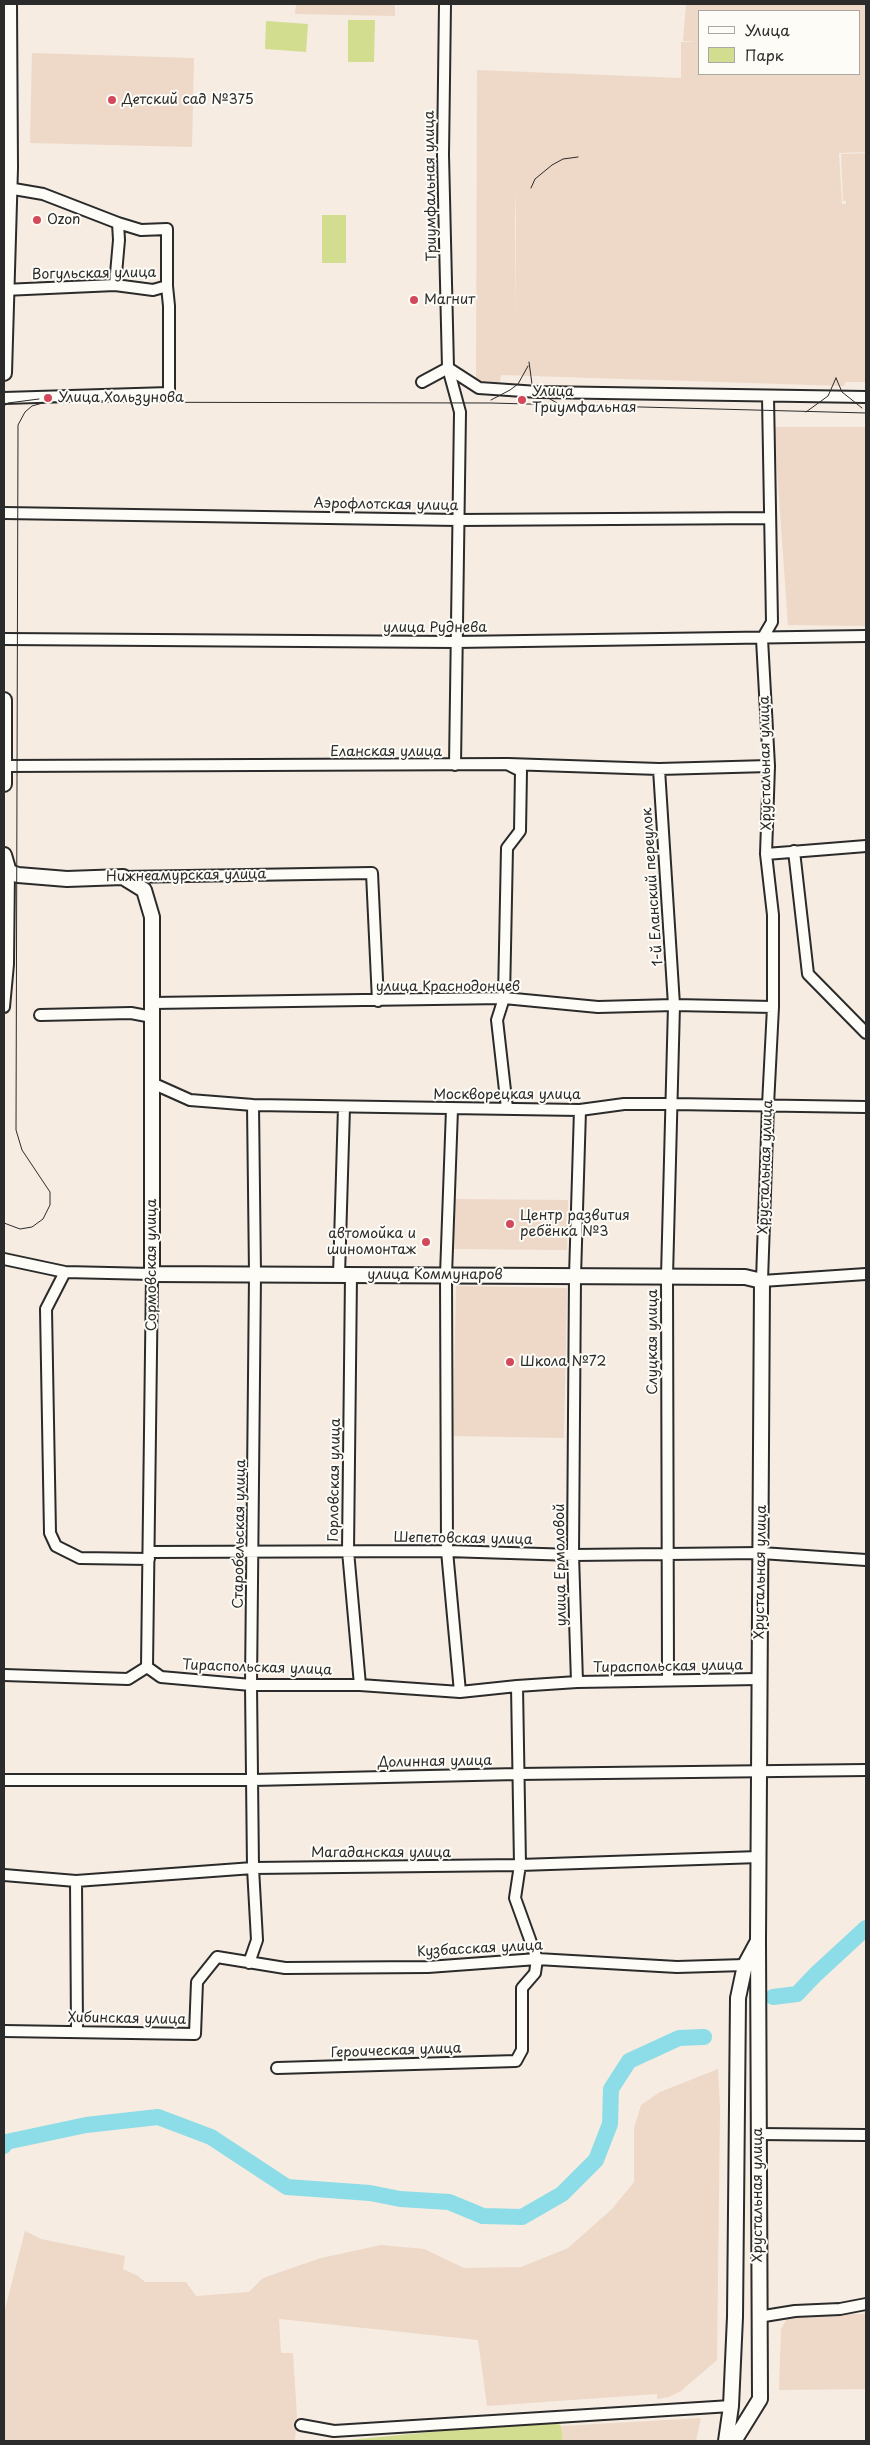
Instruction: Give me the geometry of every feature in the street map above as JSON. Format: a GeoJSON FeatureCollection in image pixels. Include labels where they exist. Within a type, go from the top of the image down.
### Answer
{"type":"FeatureCollection","features":[{"type":"Feature","properties":{"kind":"street"},"geometry":{"type":"LineString","coordinates":[[4,373],[9,4]]}},
{"type":"Feature","properties":{"kind":"street","name":"Триумфальная улица"},"geometry":{"type":"LineString","coordinates":[[446,4],[443,154],[448,368],[460,412],[456,766]]}},
{"type":"Feature","properties":{"kind":"street"},"geometry":{"type":"LineString","coordinates":[[7,183],[43,194],[141,230],[167,229],[167,286]]}},
{"type":"Feature","properties":{"kind":"street"},"geometry":{"type":"LineString","coordinates":[[115,285],[119,240],[118,223]]}},
{"type":"Feature","properties":{"kind":"street","name":"Вогульская улица"},"geometry":{"type":"LineString","coordinates":[[4,290],[115,285],[153,290],[167,286],[169,393],[4,398]]}},
{"type":"Feature","properties":{"kind":"street"},"geometry":{"type":"LineString","coordinates":[[422,382],[448,368],[479,388],[538,392],[866,397]]}},
{"type":"Feature","properties":{"kind":"street","name":"Хрустальная улица"},"geometry":{"type":"LineString","coordinates":[[734,2441],[760,2398],[758,2317],[758,1941],[762,1281],[773,1006],[773,915],[766,854],[768,766],[762,639],[772,622],[768,397]]}},
{"type":"Feature","properties":{"kind":"street","name":"Аэрофлотская улица"},"geometry":{"type":"LineString","coordinates":[[4,513],[458,520],[769,518]]}},
{"type":"Feature","properties":{"kind":"street","name":"улица Руднева"},"geometry":{"type":"LineString","coordinates":[[4,639],[456,642],[866,636]]}},
{"type":"Feature","properties":{"kind":"street"},"geometry":{"type":"LineString","coordinates":[[4,700],[4,784]]}},
{"type":"Feature","properties":{"kind":"street"},"geometry":{"type":"LineString","coordinates":[[507,1108],[497,1020],[504,998],[507,848],[520,831],[521,771],[508,764]]}},
{"type":"Feature","properties":{"kind":"street","name":"Еланская улица"},"geometry":{"type":"LineString","coordinates":[[4,766],[456,766],[508,764],[659,769],[768,766]]}},
{"type":"Feature","properties":{"kind":"street","name":"1-й Еланский переулок"},"geometry":{"type":"LineString","coordinates":[[659,769],[674,1005]]}},
{"type":"Feature","properties":{"kind":"street"},"geometry":{"type":"LineString","coordinates":[[766,854],[866,846]]}},
{"type":"Feature","properties":{"kind":"street"},"geometry":{"type":"LineString","coordinates":[[794,851],[808,974],[866,1032]]}},
{"type":"Feature","properties":{"kind":"street"},"geometry":{"type":"LineString","coordinates":[[4,855],[7,875],[8,964],[4,1007]]}},
{"type":"Feature","properties":{"kind":"street","name":"Нижнеамурская улица"},"geometry":{"type":"LineString","coordinates":[[7,875],[67,879],[372,873],[378,1001]]}},
{"type":"Feature","properties":{"kind":"street","name":"Сормовская улица"},"geometry":{"type":"LineString","coordinates":[[123,877],[144,890],[152,917],[152,1274],[147,1666]]}},
{"type":"Feature","properties":{"kind":"street","name":"улица Краснодонцев"},"geometry":{"type":"LineString","coordinates":[[40,1016],[378,1001],[504,998],[598,1007],[674,1005],[773,1006]]}},
{"type":"Feature","properties":{"kind":"street","name":"Слуцкая улица"},"geometry":{"type":"LineString","coordinates":[[668,1680],[666,1554],[667,1276],[674,1005]]}},
{"type":"Feature","properties":{"kind":"street","name":"Москворецкая улица"},"geometry":{"type":"LineString","coordinates":[[152,1083],[190,1100],[344,1108],[580,1110],[624,1104],[866,1107]]}},
{"type":"Feature","properties":{"kind":"street","name":"Старобельская улица"},"geometry":{"type":"LineString","coordinates":[[250,1962],[257,1940],[251,1685],[254,1551],[255,1274],[253,1104]]}},
{"type":"Feature","properties":{"kind":"street","name":"Горловская улица"},"geometry":{"type":"LineString","coordinates":[[344,1108],[348,1551],[360,1685]]}},
{"type":"Feature","properties":{"kind":"street"},"geometry":{"type":"LineString","coordinates":[[452,1109],[446,1275],[447,1551],[460,1692]]}},
{"type":"Feature","properties":{"kind":"street","name":"улица Ермоловой"},"geometry":{"type":"LineString","coordinates":[[577,1682],[573,1555],[575,1276],[580,1110]]}},
{"type":"Feature","properties":{"kind":"street","name":"улица Коммунаров"},"geometry":{"type":"LineString","coordinates":[[4,1259],[65,1272],[152,1274],[667,1276],[745,1277],[762,1281],[866,1274]]}},
{"type":"Feature","properties":{"kind":"street","name":"Шепетовская улица"},"geometry":{"type":"LineString","coordinates":[[65,1272],[46,1309],[50,1533],[56,1546],[80,1558],[254,1551],[447,1551],[573,1555],[761,1553],[866,1560]]}},
{"type":"Feature","properties":{"kind":"street"},"geometry":{"type":"LineString","coordinates":[[4,1674],[128,1678],[147,1666]]}},
{"type":"Feature","properties":{"kind":"street","name":"Тираспольская улица"},"geometry":{"type":"LineString","coordinates":[[147,1666],[162,1677],[251,1685],[360,1685],[460,1692],[517,1686]]}},
{"type":"Feature","properties":{"kind":"street","name":"Тираспольская улица"},"geometry":{"type":"LineString","coordinates":[[577,1682],[759,1679]]}},
{"type":"Feature","properties":{"kind":"street"},"geometry":{"type":"LineString","coordinates":[[537,1959],[515,1898],[520,1865],[517,1686],[577,1682]]}},
{"type":"Feature","properties":{"kind":"street","name":"Долинная улица"},"geometry":{"type":"LineString","coordinates":[[4,1780],[253,1780],[759,1770],[866,1770]]}},
{"type":"Feature","properties":{"kind":"street","name":"Магаданская улица"},"geometry":{"type":"LineString","coordinates":[[4,1875],[76,1881],[254,1868],[520,1865],[759,1857]]}},
{"type":"Feature","properties":{"kind":"street"},"geometry":{"type":"LineString","coordinates":[[76,1881],[77,2031]]}},
{"type":"Feature","properties":{"kind":"street","name":"Хрустальная улица"},"geometry":{"type":"LineString","coordinates":[[726,2441],[735,2317],[738,1998],[745,1965],[758,1941]]}},
{"type":"Feature","properties":{"kind":"street","name":"Кузбасская улица"},"geometry":{"type":"LineString","coordinates":[[217,1957],[285,1968],[418,1967],[537,1959],[677,1967],[745,1965]]}},
{"type":"Feature","properties":{"kind":"street","name":"Хибинская улица"},"geometry":{"type":"LineString","coordinates":[[4,2031],[195,2034],[197,1982],[217,1957]]}},
{"type":"Feature","properties":{"kind":"street","name":"Героическая улица"},"geometry":{"type":"LineString","coordinates":[[277,2068],[516,2061],[522,2050],[522,1988],[535,1973],[537,1959]]}},
{"type":"Feature","properties":{"kind":"street"},"geometry":{"type":"LineString","coordinates":[[758,2134],[866,2135]]}},
{"type":"Feature","properties":{"kind":"street"},"geometry":{"type":"LineString","coordinates":[[758,2317],[795,2311],[840,2309],[866,2304]]}},
{"type":"Feature","properties":{"kind":"street"},"geometry":{"type":"LineString","coordinates":[[301,2425],[334,2430],[730,2406]]}},
{"type":"Feature","properties":{"kind":"shaded area"},"geometry":{"type":"Polygon","coordinates":[[[296,4],[395,4],[395,16],[295,14],[296,4]]]}},
{"type":"Feature","properties":{"kind":"shaded area"},"geometry":{"type":"Polygon","coordinates":[[[686,4],[866,4],[866,152],[839,153],[842,204],[846,204],[846,201],[843,201],[841,154],[866,153],[866,382],[845,382],[844,386],[501,375],[500,382],[476,381],[477,70],[681,78],[681,42],[698,42],[698,75],[860,75],[860,10],[698,10],[698,42],[683,41],[686,4]],[[516,188],[515,220],[516,323],[516,188]]]}},
{"type":"Feature","properties":{"kind":"shaded area","name":"Детский сад №375"},"geometry":{"type":"Polygon","coordinates":[[[32,53],[194,58],[192,147],[30,143],[32,53]]]}},
{"type":"Feature","properties":{"kind":"shaded area"},"geometry":{"type":"Polygon","coordinates":[[[774,427],[866,427],[866,626],[788,625],[774,427]]]}},
{"type":"Feature","properties":{"kind":"shaded area","name":"Центр развития ребёнка №3"},"geometry":{"type":"Polygon","coordinates":[[[454,1199],[568,1200],[567,1250],[453,1249],[454,1199]]]}},
{"type":"Feature","properties":{"kind":"shaded area","name":"Школа №72"},"geometry":{"type":"Polygon","coordinates":[[[456,1286],[567,1288],[564,1438],[453,1436],[456,1286]]]}},
{"type":"Feature","properties":{"kind":"shaded area"},"geometry":{"type":"Polygon","coordinates":[[[718,2069],[720,2108],[717,2360],[681,2391],[669,2397],[657,2399],[657,2394],[487,2406],[478,2340],[279,2319],[281,2353],[293,2353],[297,2417],[295,2441],[4,2441],[4,2313],[25,2231],[41,2239],[125,2256],[123,2269],[138,2276],[145,2282],[186,2282],[196,2296],[249,2292],[263,2278],[321,2258],[381,2245],[424,2249],[464,2268],[521,2267],[568,2248],[612,2209],[634,2182],[634,2128],[641,2105],[660,2092],[718,2069]]]}},
{"type":"Feature","properties":{"kind":"shaded area"},"geometry":{"type":"Polygon","coordinates":[[[866,2314],[866,2389],[779,2390],[781,2329],[789,2315],[866,2314]]]}},
{"type":"Feature","properties":{"kind":"shaded area"},"geometry":{"type":"Polygon","coordinates":[[[701,2418],[696,2441],[563,2441],[561,2426],[701,2418]]]}},
{"type":"Feature","properties":{"kind":"green space"},"geometry":{"type":"Polygon","coordinates":[[[348,20],[375,20],[374,62],[348,62],[348,20]]]}},
{"type":"Feature","properties":{"kind":"green space"},"geometry":{"type":"Polygon","coordinates":[[[266,21],[308,24],[306,52],[265,49],[266,21]]]}},
{"type":"Feature","properties":{"kind":"green space"},"geometry":{"type":"Polygon","coordinates":[[[322,215],[346,215],[346,263],[322,263],[322,215]]]}},
{"type":"Feature","properties":{"kind":"green space"},"geometry":{"type":"Polygon","coordinates":[[[554,2420],[561,2426],[563,2441],[338,2441],[554,2420]]]}},
{"type":"Feature","properties":{"kind":"waterway"},"geometry":{"type":"LineString","coordinates":[[773,1997],[797,1994],[866,1928]]}},
{"type":"Feature","properties":{"kind":"waterway"},"geometry":{"type":"LineString","coordinates":[[4,2146],[6,2142],[86,2125],[158,2117],[211,2137],[287,2187],[370,2193],[400,2199],[449,2202],[483,2216],[522,2217],[562,2194],[596,2160],[610,2124],[611,2089],[629,2061],[679,2038],[704,2037]]}},
{"type":"Feature","properties":{"kind":"tram line"},"geometry":{"type":"LineString","coordinates":[[531,188],[535,179],[552,165],[563,159],[578,157]]}},
{"type":"Feature","properties":{"kind":"tram line"},"geometry":{"type":"LineString","coordinates":[[529,362],[532,384],[538,392],[557,403]]}},
{"type":"Feature","properties":{"kind":"tram line"},"geometry":{"type":"LineString","coordinates":[[491,400],[518,384],[528,366]]}},
{"type":"Feature","properties":{"kind":"tram line"},"geometry":{"type":"LineString","coordinates":[[836,378],[842,392],[862,408]]}},
{"type":"Feature","properties":{"kind":"tram line"},"geometry":{"type":"LineString","coordinates":[[806,412],[828,396],[836,378]]}},
{"type":"Feature","properties":{"kind":"tram line"},"geometry":{"type":"LineString","coordinates":[[4,406],[8,403],[39,399]]}},
{"type":"Feature","properties":{"kind":"tram line"},"geometry":{"type":"LineString","coordinates":[[4,1223],[20,1229],[32,1227],[43,1219],[50,1205],[50,1192],[22,1150],[16,1130],[18,425],[25,412],[32,406],[46,402],[491,403],[866,413]]}},
{"type":"Feature","properties":{"kind":"place","name":"Детский сад №375"},"geometry":{"type":"Point","coordinates":[112,100]}},
{"type":"Feature","properties":{"kind":"place","name":"Ozon"},"geometry":{"type":"Point","coordinates":[37,220]}},
{"type":"Feature","properties":{"kind":"place","name":"Магнит"},"geometry":{"type":"Point","coordinates":[414,300]}},
{"type":"Feature","properties":{"kind":"place","name":"Улица Хользунова"},"geometry":{"type":"Point","coordinates":[48,398]}},
{"type":"Feature","properties":{"kind":"place","name":"Улица Триумфальная"},"geometry":{"type":"Point","coordinates":[522,400]}},
{"type":"Feature","properties":{"kind":"place","name":"Центр развития ребёнка №3"},"geometry":{"type":"Point","coordinates":[510,1224]}},
{"type":"Feature","properties":{"kind":"place","name":"автомойка и шиномонтаж"},"geometry":{"type":"Point","coordinates":[426,1242]}},
{"type":"Feature","properties":{"kind":"place","name":"Школа №72"},"geometry":{"type":"Point","coordinates":[510,1362]}}]}
